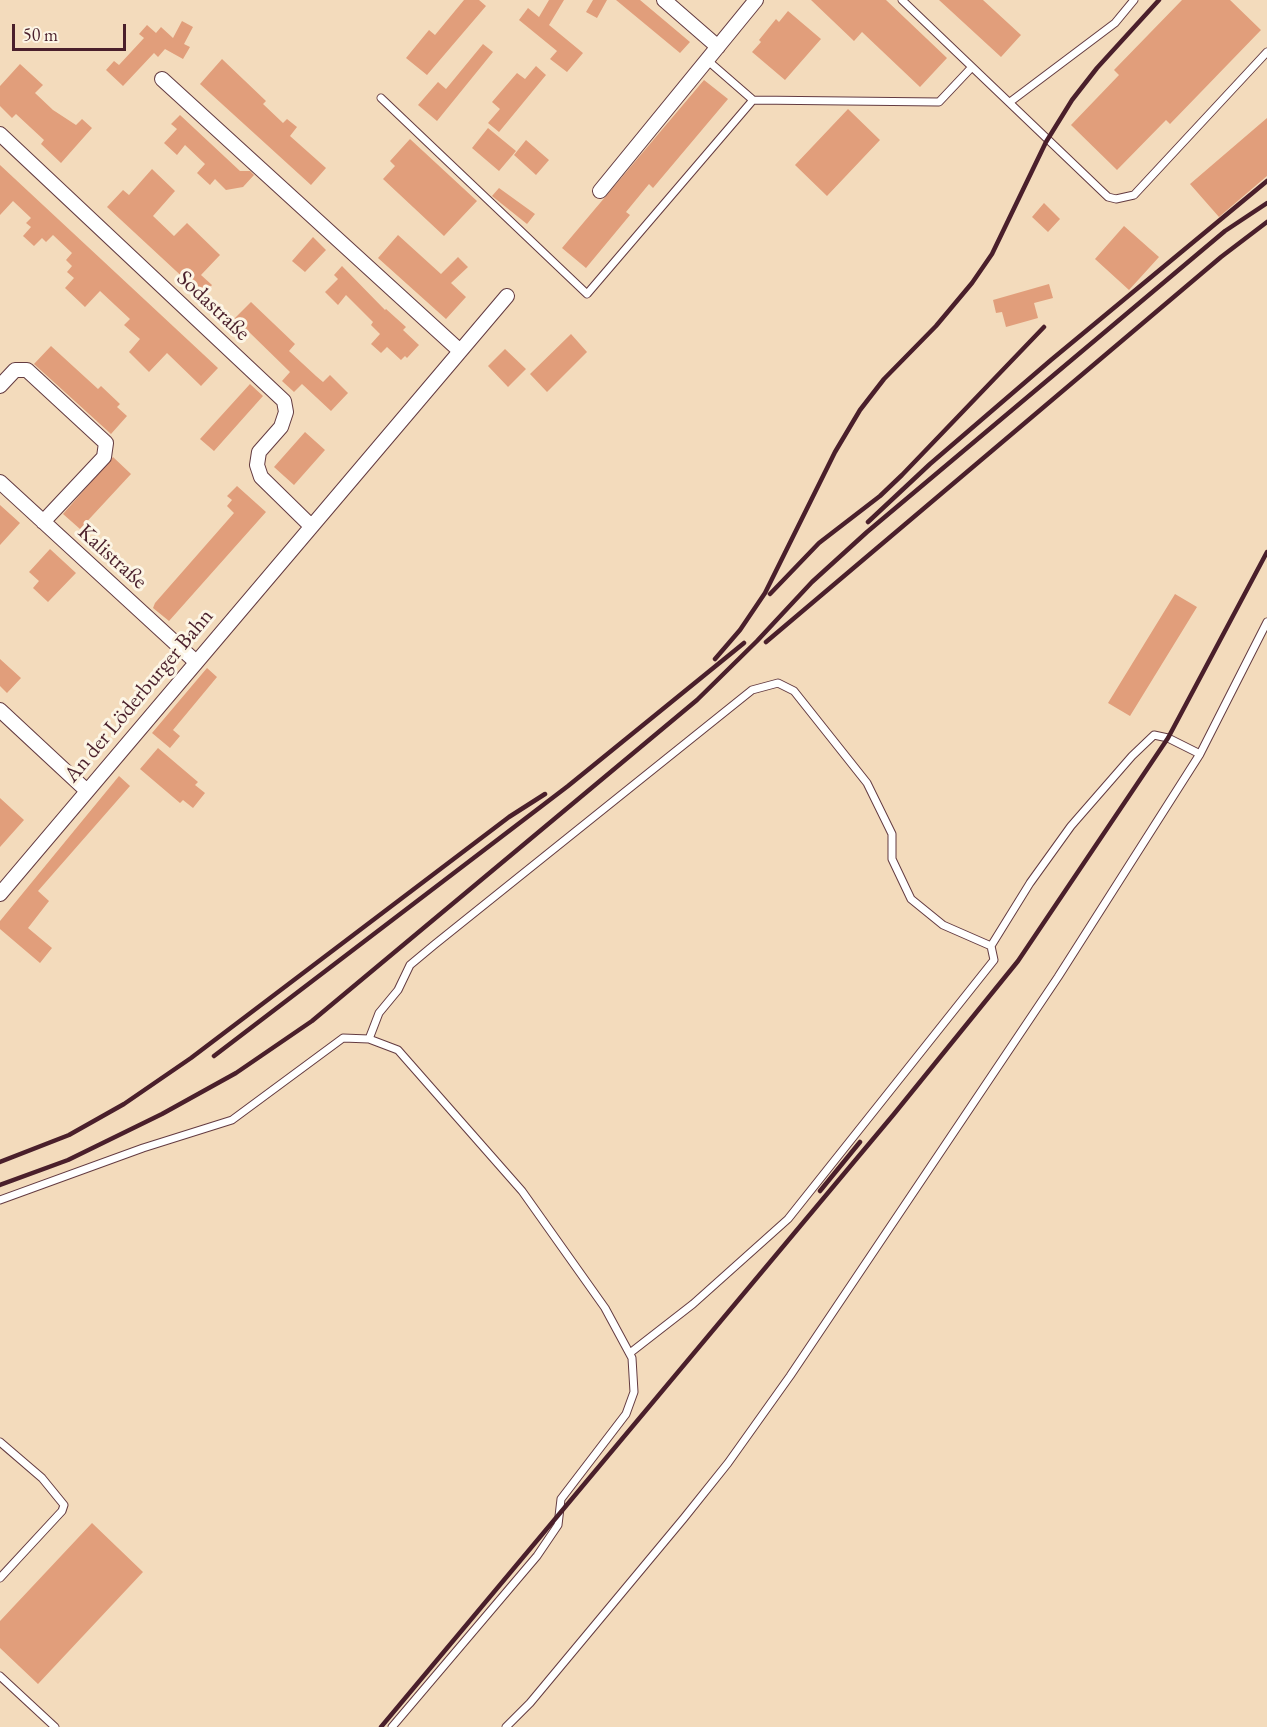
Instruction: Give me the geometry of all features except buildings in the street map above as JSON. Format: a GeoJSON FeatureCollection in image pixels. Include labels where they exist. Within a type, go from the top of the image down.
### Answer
{"type":"FeatureCollection","features":[{"type":"Feature","properties":{"kind":"street"},"geometry":{"type":"LineString","coordinates":[[664,0],[718,47]]}},
{"type":"Feature","properties":{"kind":"street"},"geometry":{"type":"LineString","coordinates":[[600,191],[756,0]]}},
{"type":"Feature","properties":{"kind":"street"},"geometry":{"type":"LineString","coordinates":[[162,79],[460,351]]}},
{"type":"Feature","properties":{"kind":"street","name":"Sodastraße"},"geometry":{"type":"LineString","coordinates":[[0,134],[284,401],[286,412],[281,427],[259,452],[256,465],[261,477],[311,526]]}},
{"type":"Feature","properties":{"kind":"street","name":"An der Löderburger Bahn"},"geometry":{"type":"LineString","coordinates":[[1,890],[507,296]]}},
{"type":"Feature","properties":{"kind":"street"},"geometry":{"type":"LineString","coordinates":[[0,386],[15,370],[27,370],[106,443],[104,458],[43,522]]}},
{"type":"Feature","properties":{"kind":"street","name":"Kalistraße"},"geometry":{"type":"LineString","coordinates":[[0,482],[196,662]]}},
{"type":"Feature","properties":{"kind":"street"},"geometry":{"type":"LineString","coordinates":[[0,710],[87,791]]}},
{"type":"Feature","properties":{"kind":"lane"},"geometry":{"type":"LineString","coordinates":[[903,0],[1108,197],[1126,199],[1134,195],[1267,52]]}},
{"type":"Feature","properties":{"kind":"lane"},"geometry":{"type":"LineString","coordinates":[[1010,102],[1115,23],[1134,0]]}},
{"type":"Feature","properties":{"kind":"lane"},"geometry":{"type":"LineString","coordinates":[[706,60],[753,100],[939,102],[972,67]]}},
{"type":"Feature","properties":{"kind":"lane"},"geometry":{"type":"LineString","coordinates":[[381,98],[587,294],[753,100]]}},
{"type":"Feature","properties":{"kind":"lane"},"geometry":{"type":"LineString","coordinates":[[506,1727],[538,1694],[729,1463],[790,1376],[1052,987],[1200,754],[1267,622]]}},
{"type":"Feature","properties":{"kind":"lane"},"geometry":{"type":"LineString","coordinates":[[369,1039],[380,1012],[398,990],[410,965],[752,690],[778,683],[794,691],[867,783],[892,834],[892,859],[911,898],[943,925],[991,946]]}},
{"type":"Feature","properties":{"kind":"lane"},"geometry":{"type":"LineString","coordinates":[[630,1353],[693,1304],[788,1219],[994,960],[991,946],[1030,883],[1071,826],[1154,735],[1168,738],[1200,754]]}},
{"type":"Feature","properties":{"kind":"lane"},"geometry":{"type":"LineString","coordinates":[[0,1200],[143,1148],[232,1120],[344,1038],[369,1039],[398,1050],[522,1191],[605,1308],[632,1358],[634,1392],[626,1414],[561,1499],[558,1525],[537,1556],[392,1727]]}},
{"type":"Feature","properties":{"kind":"lane"},"geometry":{"type":"LineString","coordinates":[[0,1442],[42,1478],[64,1505],[62,1511],[0,1578]]}},
{"type":"Feature","properties":{"kind":"lane"},"geometry":{"type":"LineString","coordinates":[[0,1676],[55,1727]]}},
{"type":"Feature","properties":{"kind":"railway"},"geometry":{"type":"LineString","coordinates":[[715,659],[740,630],[765,593],[835,452],[860,410],[884,379],[936,326],[972,283],[992,254],[1046,142],[1072,100],[1097,68],[1159,0]]}},
{"type":"Feature","properties":{"kind":"railway"},"geometry":{"type":"LineString","coordinates":[[868,522],[930,464],[1051,360],[1267,181]]}},
{"type":"Feature","properties":{"kind":"railway"},"geometry":{"type":"LineString","coordinates":[[0,1185],[68,1160],[162,1114],[236,1073],[312,1021],[697,700],[812,582],[867,532],[1225,231],[1267,203]]}},
{"type":"Feature","properties":{"kind":"railway"},"geometry":{"type":"LineString","coordinates":[[766,642],[1221,257],[1267,222]]}},
{"type":"Feature","properties":{"kind":"railway"},"geometry":{"type":"LineString","coordinates":[[770,594],[819,543],[880,496],[902,475],[1044,327]]}},
{"type":"Feature","properties":{"kind":"railway"},"geometry":{"type":"LineString","coordinates":[[381,1727],[894,1114],[1018,961],[1168,738],[1267,552]]}},
{"type":"Feature","properties":{"kind":"railway"},"geometry":{"type":"LineString","coordinates":[[214,1056],[568,786],[744,643]]}},
{"type":"Feature","properties":{"kind":"railway"},"geometry":{"type":"LineString","coordinates":[[0,1162],[69,1135],[124,1104],[191,1058],[509,817],[545,794]]}},
{"type":"Feature","properties":{"kind":"railway"},"geometry":{"type":"LineString","coordinates":[[820,1191],[860,1142]]}}]}
